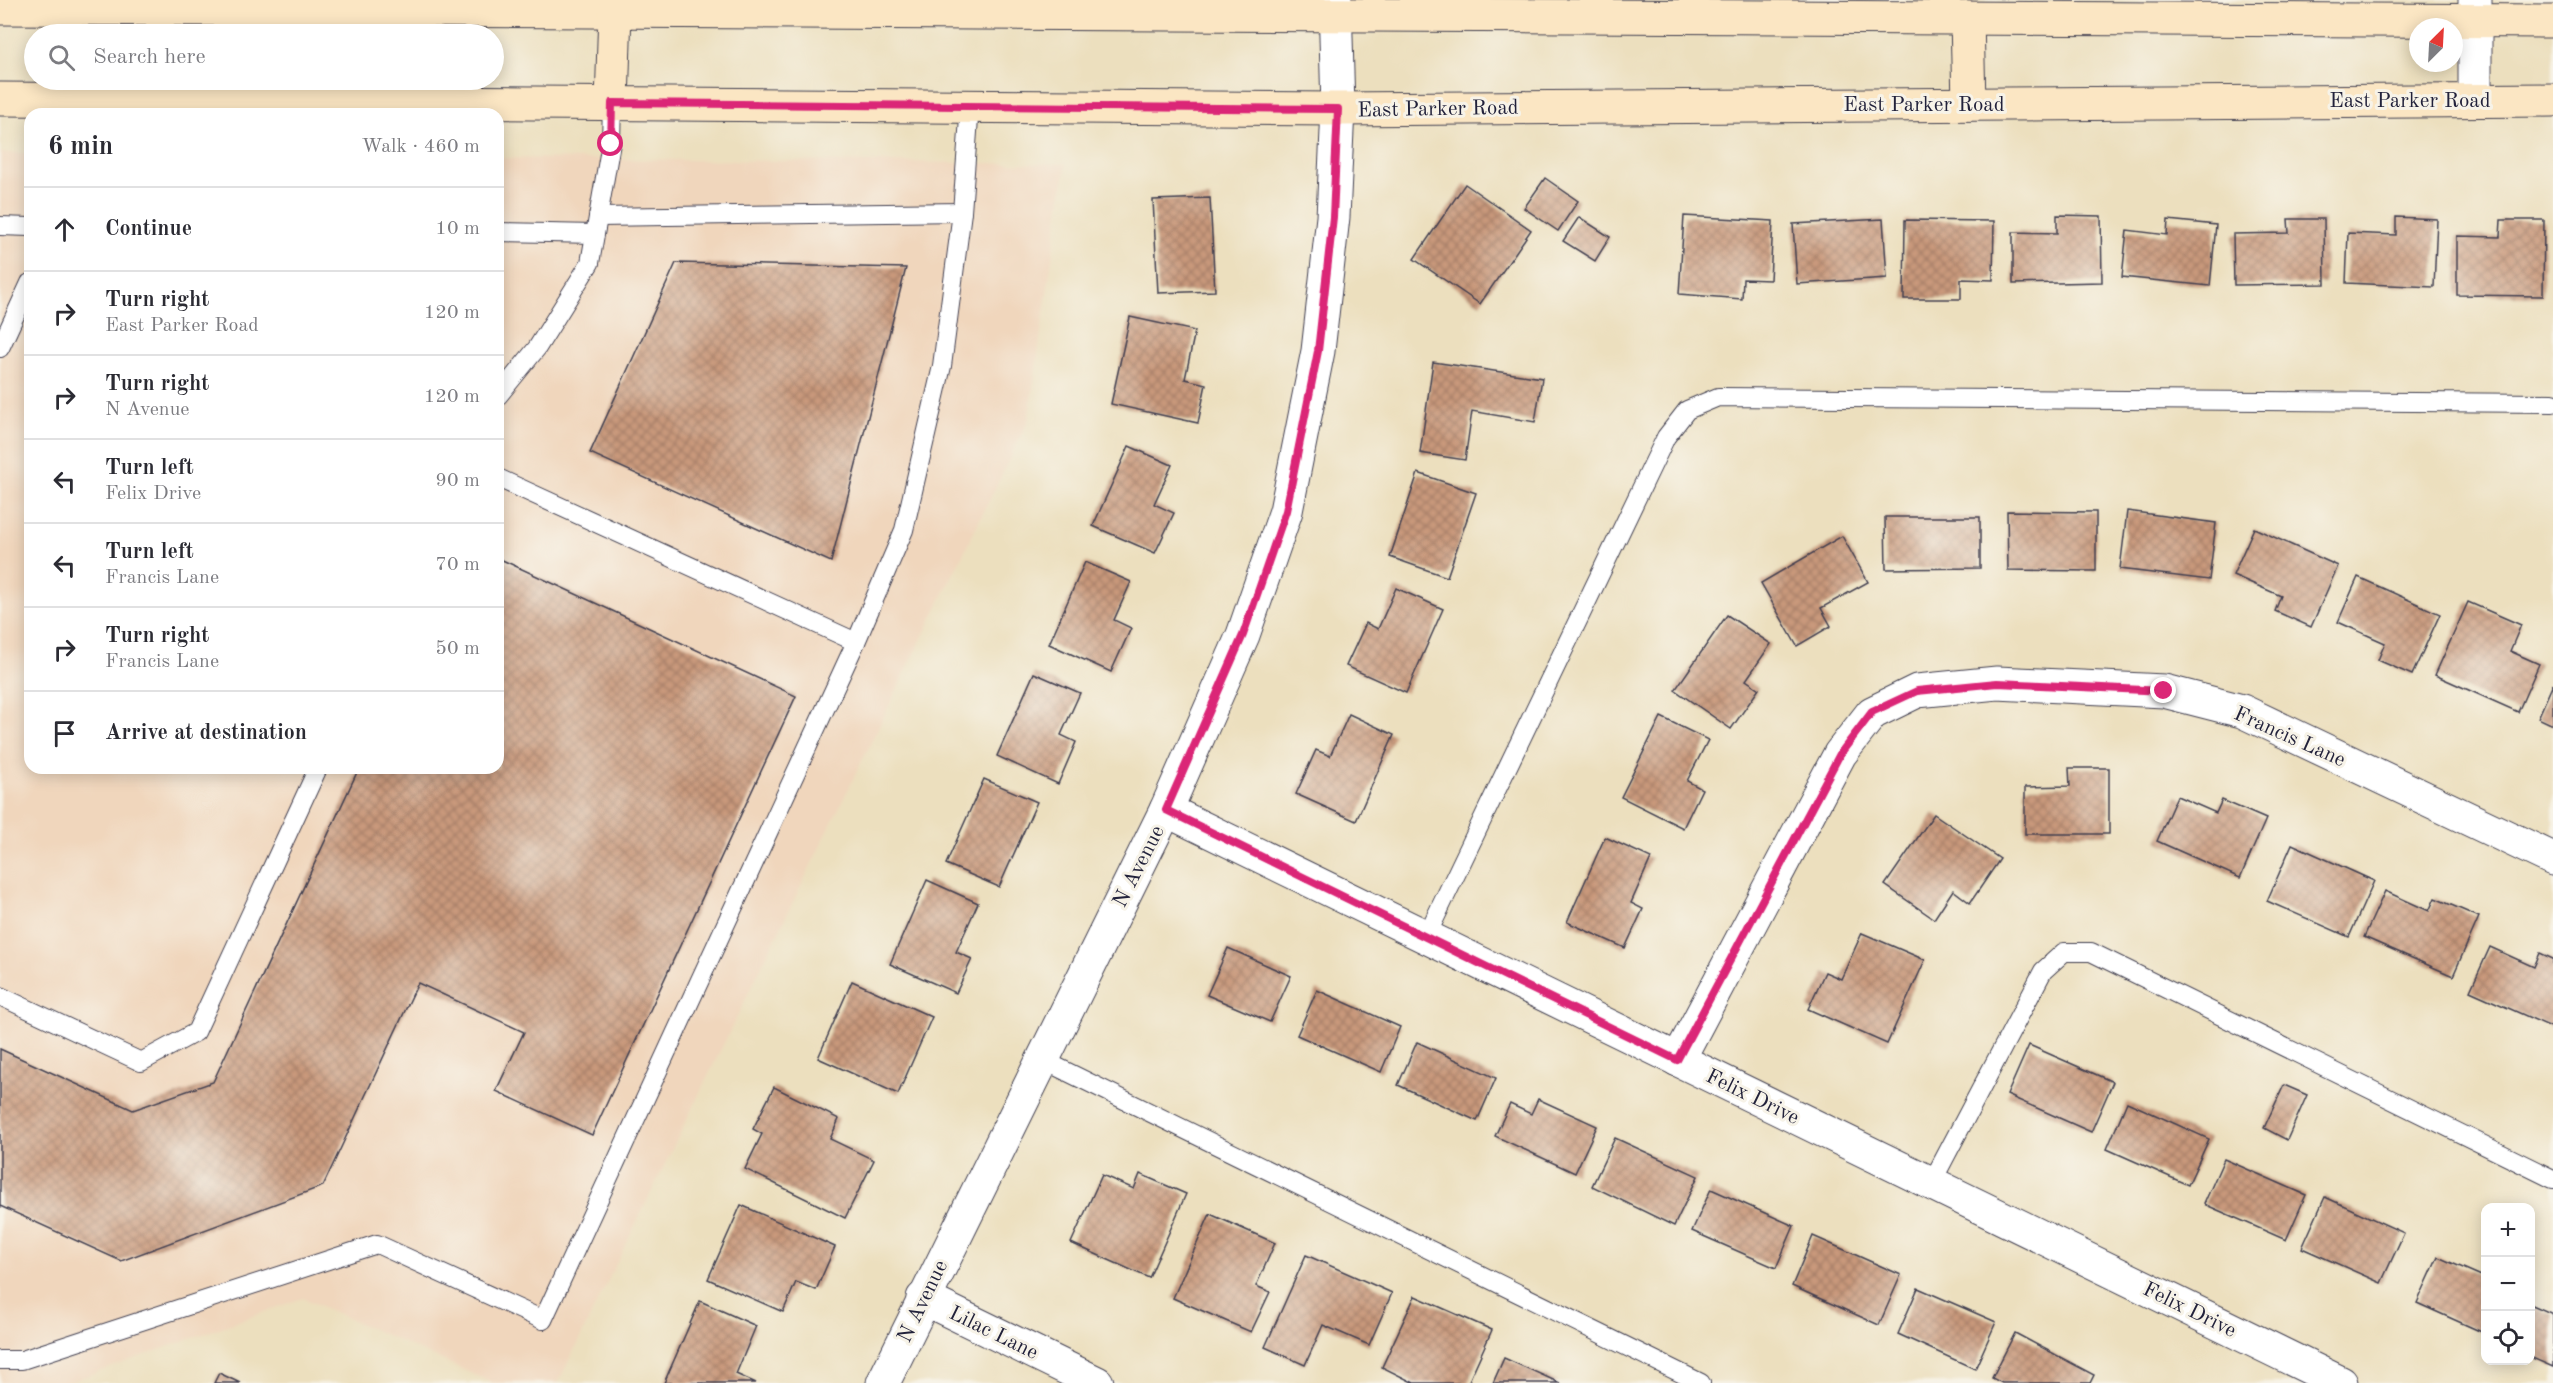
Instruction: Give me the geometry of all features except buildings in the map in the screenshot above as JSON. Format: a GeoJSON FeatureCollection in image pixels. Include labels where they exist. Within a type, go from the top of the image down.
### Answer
{"type":"FeatureCollection","features":[{"type":"Feature","properties":{"kind":"main road"},"geometry":{"type":"LineString","coordinates":[[612,103],[614,6]]}},
{"type":"Feature","properties":{"kind":"main road"},"geometry":{"type":"LineString","coordinates":[[0,8],[68,14],[614,6],[2475,10],[2553,21]]}},
{"type":"Feature","properties":{"kind":"main road"},"geometry":{"type":"LineString","coordinates":[[1967,9],[1969,104]]}},
{"type":"Feature","properties":{"kind":"main road","name":"East Parker Road"},"geometry":{"type":"LineString","coordinates":[[0,99],[1338,109],[2553,100]]}},
{"type":"Feature","properties":{"kind":"street","name":"N Avenue"},"geometry":{"type":"LineString","coordinates":[[883,1383],[1041,1059],[1166,810],[1243,635],[1286,511],[1318,351],[1333,217],[1338,109],[1335,8]]}},
{"type":"Feature","properties":{"kind":"street"},"geometry":{"type":"LineString","coordinates":[[2475,10],[2475,99]]}},
{"type":"Feature","properties":{"kind":"street","name":"Francis Lane"},"geometry":{"type":"LineString","coordinates":[[1677,1060],[1840,754],[1872,712],[1917,691],[1997,683],[2164,691],[2186,696],[2242,711],[2553,859]]}},
{"type":"Feature","properties":{"kind":"street","name":"Felix Drive"},"geometry":{"type":"LineString","coordinates":[[1166,810],[2341,1383]]}},
{"type":"Feature","properties":{"kind":"street","name":"Lilac Lane"},"geometry":{"type":"LineString","coordinates":[[923,1298],[1097,1383]]}},
{"type":"Feature","properties":{"kind":"lane"},"geometry":{"type":"LineString","coordinates":[[504,389],[537,348],[590,263],[611,144],[612,103]]}},
{"type":"Feature","properties":{"kind":"lane"},"geometry":{"type":"LineString","coordinates":[[0,1359],[22,1360],[377,1244],[543,1320],[856,642],[904,530],[942,366],[962,212],[970,105]]}},
{"type":"Feature","properties":{"kind":"lane"},"geometry":{"type":"LineString","coordinates":[[504,232],[596,225],[962,212]]}},
{"type":"Feature","properties":{"kind":"lane"},"geometry":{"type":"LineString","coordinates":[[0,226],[24,226]]}},
{"type":"Feature","properties":{"kind":"lane"},"geometry":{"type":"LineString","coordinates":[[0,348],[24,296]]}},
{"type":"Feature","properties":{"kind":"lane"},"geometry":{"type":"LineString","coordinates":[[1426,937],[1666,437],[1686,410],[1718,396],[2553,404]]}},
{"type":"Feature","properties":{"kind":"lane"},"geometry":{"type":"LineString","coordinates":[[504,481],[856,642]]}},
{"type":"Feature","properties":{"kind":"lane"},"geometry":{"type":"LineString","coordinates":[[0,996],[141,1062],[196,1032],[315,774]]}},
{"type":"Feature","properties":{"kind":"lane"},"geometry":{"type":"LineString","coordinates":[[1932,1182],[2043,971],[2064,952],[2091,952],[2553,1179]]}},
{"type":"Feature","properties":{"kind":"lane"},"geometry":{"type":"LineString","coordinates":[[1041,1059],[1701,1383]]}},
{"type":"Feature","properties":{"kind":"shaded area"},"geometry":{"type":"Polygon","coordinates":[[[0,153],[24,153],[24,774],[504,774],[504,158],[1066,164],[1028,421],[558,1383],[493,1383],[303,1298],[67,1383],[0,1383],[0,153]]]}},
{"type":"Feature","properties":{"kind":"route"},"geometry":{"type":"LineString","coordinates":[[611,144],[612,103],[1338,109],[1333,217],[1318,351],[1286,511],[1243,635],[1166,810],[1677,1060],[1840,754],[1872,712],[1917,691],[1997,683],[2164,691]]}}]}
